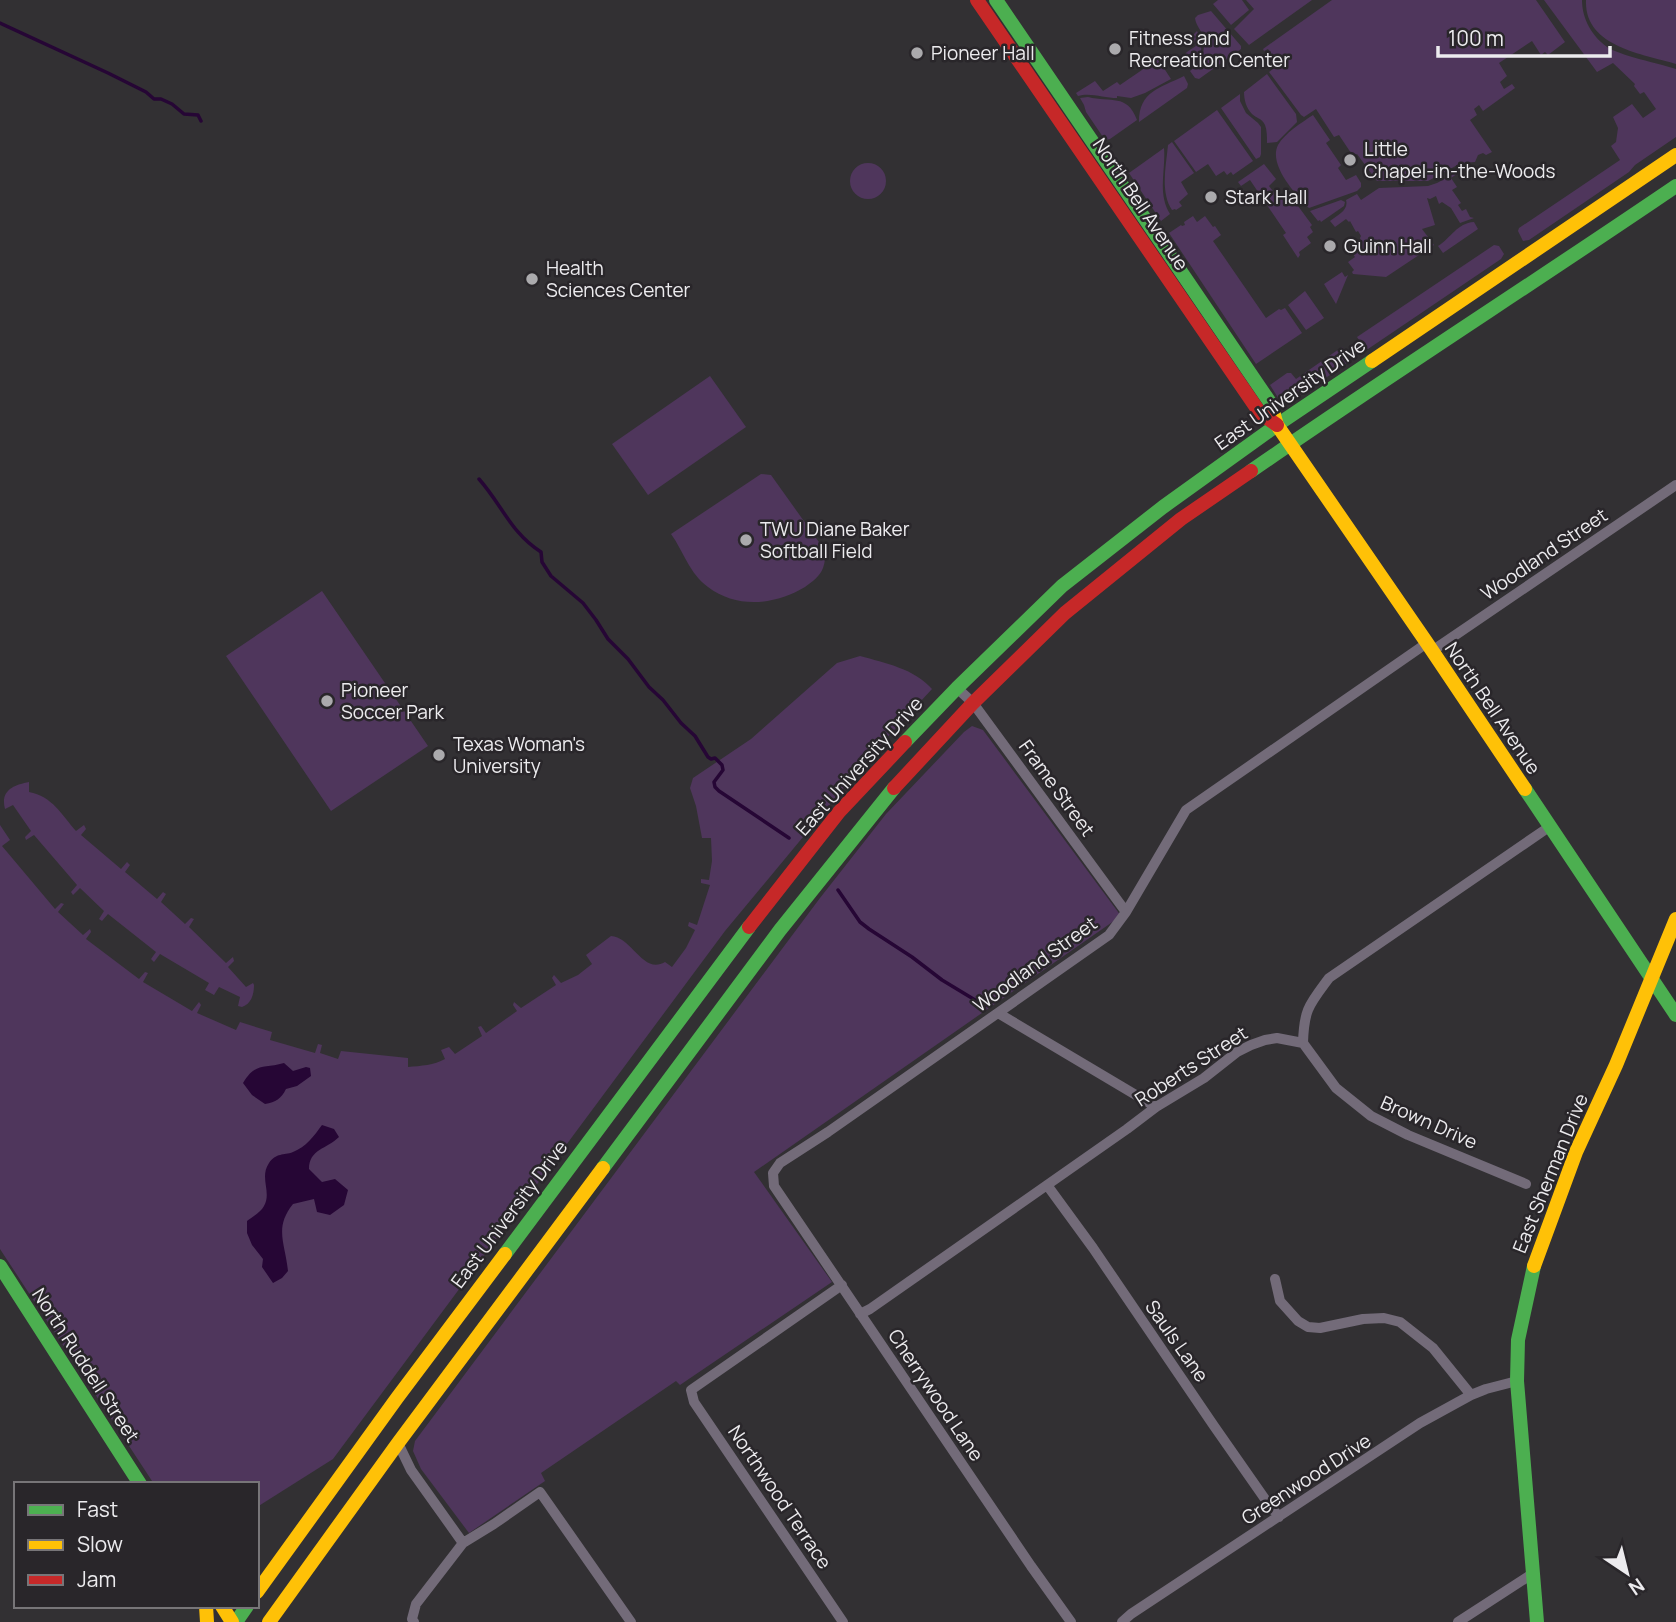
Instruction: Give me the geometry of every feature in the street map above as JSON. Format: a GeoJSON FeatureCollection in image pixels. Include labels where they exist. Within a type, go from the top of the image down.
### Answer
{"type":"FeatureCollection","features":[{"type":"Feature","properties":{"kind":"main road","name":"North Bell Avenue"},"geometry":{"type":"LineString","coordinates":[[977,0],[1260,413],[1277,425]]}},
{"type":"Feature","properties":{"kind":"main road","name":"North Bell Avenue"},"geometry":{"type":"LineString","coordinates":[[996,0],[1271,404],[1277,425],[1430,647],[1676,1015]]}},
{"type":"Feature","properties":{"kind":"main road","name":"East University Drive"},"geometry":{"type":"LineString","coordinates":[[259,1589],[397,1398],[737,942],[839,813],[957,688],[1062,586],[1163,507],[1277,425],[1676,155]]}},
{"type":"Feature","properties":{"kind":"main road"},"geometry":{"type":"LineString","coordinates":[[269,1622],[398,1443],[780,930],[891,791],[973,704],[1065,613],[1181,519],[1676,186]]}},
{"type":"Feature","properties":{"kind":"main road","name":"East Sherman Drive"},"geometry":{"type":"LineString","coordinates":[[1537,1622],[1517,1381],[1518,1340],[1534,1265],[1576,1152],[1616,1065],[1676,919]]}},
{"type":"Feature","properties":{"kind":"main road","name":"North Ruddell Street"},"geometry":{"type":"LineString","coordinates":[[0,1266],[139,1482]]}},
{"type":"Feature","properties":{"kind":"main road"},"geometry":{"type":"LineString","coordinates":[[281,1622],[286,1598]]}},
{"type":"Feature","properties":{"kind":"main road"},"geometry":{"type":"LineString","coordinates":[[234,1622],[245,1608]]}},
{"type":"Feature","properties":{"kind":"street","name":"Woodland Street"},"geometry":{"type":"LineString","coordinates":[[774,1186],[773,1173],[780,1163],[1110,935],[1186,810],[1676,485]]}},
{"type":"Feature","properties":{"kind":"street","name":"Frame Street"},"geometry":{"type":"LineString","coordinates":[[957,688],[973,704],[1126,912]]}},
{"type":"Feature","properties":{"kind":"street"},"geometry":{"type":"LineString","coordinates":[[1303,1043],[1305,1014],[1329,978],[1549,827]]}},
{"type":"Feature","properties":{"kind":"street"},"geometry":{"type":"LineString","coordinates":[[998,1013],[1156,1107]]}},
{"type":"Feature","properties":{"kind":"street","name":"Roberts Street"},"geometry":{"type":"LineString","coordinates":[[860,1314],[1156,1107],[1204,1078],[1237,1052],[1277,1038],[1303,1043]]}},
{"type":"Feature","properties":{"kind":"street","name":"Brown Drive"},"geometry":{"type":"LineString","coordinates":[[1303,1043],[1335,1088],[1371,1116],[1408,1135],[1526,1184]]}},
{"type":"Feature","properties":{"kind":"street","name":"Sauls Lane"},"geometry":{"type":"LineString","coordinates":[[1047,1185],[1279,1517]]}},
{"type":"Feature","properties":{"kind":"street","name":"Cherrywood Lane"},"geometry":{"type":"LineString","coordinates":[[774,1186],[1071,1622]]}},
{"type":"Feature","properties":{"kind":"street"},"geometry":{"type":"LineString","coordinates":[[1275,1279],[1280,1301],[1298,1321],[1308,1327],[1320,1328],[1363,1319],[1384,1318],[1400,1322],[1433,1348],[1471,1395]]}},
{"type":"Feature","properties":{"kind":"street","name":"Northwood Terrace"},"geometry":{"type":"LineString","coordinates":[[842,1285],[691,1390],[694,1402],[844,1622]]}},
{"type":"Feature","properties":{"kind":"street","name":"Greenwood Drive"},"geometry":{"type":"LineString","coordinates":[[1122,1622],[1420,1423],[1471,1395],[1517,1381]]}},
{"type":"Feature","properties":{"kind":"street"},"geometry":{"type":"LineString","coordinates":[[398,1443],[411,1470],[463,1543]]}},
{"type":"Feature","properties":{"kind":"street"},"geometry":{"type":"LineString","coordinates":[[414,1622],[412,1619],[416,1604],[463,1543],[540,1492],[631,1622]]}},
{"type":"Feature","properties":{"kind":"street"},"geometry":{"type":"LineString","coordinates":[[1458,1622],[1532,1574]]}},
{"type":"Feature","properties":{"kind":"shaded area"},"geometry":{"type":"Polygon","coordinates":[[[1218,0],[1242,0],[1249,10],[1231,25],[1213,4],[1218,0]]]}},
{"type":"Feature","properties":{"kind":"shaded area"},"geometry":{"type":"Polygon","coordinates":[[[1246,0],[1312,0],[1249,45],[1234,29],[1254,9],[1246,0]]]}},
{"type":"Feature","properties":{"kind":"shaded area"},"geometry":{"type":"Polygon","coordinates":[[[1332,0],[1536,0],[1565,42],[1548,55],[1545,52],[1541,55],[1532,41],[1499,63],[1507,76],[1500,82],[1504,89],[1512,84],[1515,88],[1483,111],[1479,105],[1474,109],[1477,115],[1470,120],[1492,152],[1478,155],[1475,162],[1461,163],[1428,181],[1377,181],[1357,154],[1353,156],[1339,135],[1334,137],[1316,109],[1304,117],[1301,115],[1269,72],[1278,65],[1268,49],[1263,49],[1332,0]]]}},
{"type":"Feature","properties":{"kind":"shaded area"},"geometry":{"type":"Polygon","coordinates":[[[1544,0],[1582,0],[1589,27],[1607,47],[1676,69],[1676,137],[1529,240],[1523,241],[1519,228],[1620,160],[1611,146],[1616,142],[1618,128],[1613,117],[1632,104],[1643,118],[1656,109],[1644,92],[1640,94],[1635,84],[1613,63],[1597,72],[1544,0]]]}},
{"type":"Feature","properties":{"kind":"shaded area"},"geometry":{"type":"Polygon","coordinates":[[[1586,0],[1676,0],[1676,64],[1632,52],[1605,38],[1588,16],[1586,0]]]}},
{"type":"Feature","properties":{"kind":"shaded area"},"geometry":{"type":"Polygon","coordinates":[[[1211,11],[1241,49],[1199,79],[1190,71],[1198,64],[1204,50],[1202,34],[1195,18],[1211,11]]]}},
{"type":"Feature","properties":{"kind":"shaded area"},"geometry":{"type":"Polygon","coordinates":[[[1197,31],[1201,53],[1189,69],[1184,55],[1196,46],[1192,36],[1197,31]]]}},
{"type":"Feature","properties":{"kind":"shaded area"},"geometry":{"type":"Polygon","coordinates":[[[1158,59],[1171,79],[1145,93],[1131,98],[1117,98],[1078,96],[1076,93],[1095,81],[1103,91],[1117,82],[1120,85],[1158,59]]]}},
{"type":"Feature","properties":{"kind":"shaded area"},"geometry":{"type":"Polygon","coordinates":[[[1267,74],[1296,114],[1297,122],[1277,142],[1267,143],[1265,125],[1248,109],[1244,92],[1267,74]]]}},
{"type":"Feature","properties":{"kind":"shaded area"},"geometry":{"type":"Polygon","coordinates":[[[1184,76],[1187,88],[1139,122],[1147,97],[1184,76]]]}},
{"type":"Feature","properties":{"kind":"shaded area"},"geometry":{"type":"Polygon","coordinates":[[[1240,94],[1240,101],[1246,113],[1261,127],[1261,154],[1256,159],[1221,108],[1240,94]]]}},
{"type":"Feature","properties":{"kind":"shaded area"},"geometry":{"type":"Polygon","coordinates":[[[1080,98],[1123,102],[1137,120],[1105,140],[1080,98]]]}},
{"type":"Feature","properties":{"kind":"shaded area"},"geometry":{"type":"Polygon","coordinates":[[[1217,110],[1253,161],[1233,175],[1231,172],[1227,175],[1224,171],[1216,176],[1208,164],[1196,172],[1174,141],[1217,110]]]}},
{"type":"Feature","properties":{"kind":"shaded area"},"geometry":{"type":"Polygon","coordinates":[[[1313,115],[1330,140],[1326,143],[1341,165],[1338,168],[1346,180],[1356,175],[1361,187],[1357,191],[1309,208],[1285,179],[1276,153],[1285,136],[1313,115]]]}},
{"type":"Feature","properties":{"kind":"shaded area"},"geometry":{"type":"Polygon","coordinates":[[[1172,142],[1194,173],[1181,182],[1188,194],[1179,202],[1182,206],[1176,210],[1172,210],[1168,203],[1165,187],[1168,145],[1172,142]]]}},
{"type":"Feature","properties":{"kind":"shaded area"},"geometry":{"type":"Polygon","coordinates":[[[1164,148],[1163,190],[1170,214],[1161,221],[1129,173],[1164,148]]]}},
{"type":"Feature","properties":{"kind":"shaded area"},"geometry":{"type":"Polygon","coordinates":[[[868,163],[880,169],[886,181],[880,193],[868,199],[856,193],[850,181],[856,169],[868,163]]]}},
{"type":"Feature","properties":{"kind":"shaded area"},"geometry":{"type":"Polygon","coordinates":[[[1264,164],[1276,179],[1269,186],[1278,198],[1287,191],[1312,225],[1310,227],[1313,232],[1307,237],[1311,243],[1299,252],[1298,258],[1283,235],[1286,233],[1250,180],[1241,186],[1238,182],[1264,164]]]}},
{"type":"Feature","properties":{"kind":"shaded area"},"geometry":{"type":"Polygon","coordinates":[[[1463,169],[1469,169],[1451,178],[1457,187],[1452,190],[1461,203],[1458,205],[1462,211],[1466,209],[1470,217],[1474,218],[1460,223],[1451,208],[1442,202],[1439,204],[1436,196],[1427,198],[1435,225],[1422,229],[1434,245],[1386,277],[1353,274],[1354,270],[1348,262],[1355,257],[1350,250],[1361,241],[1361,236],[1346,219],[1335,227],[1330,221],[1344,209],[1346,200],[1357,194],[1361,200],[1379,188],[1428,186],[1463,169]]]}},
{"type":"Feature","properties":{"kind":"shaded area"},"geometry":{"type":"Polygon","coordinates":[[[1341,200],[1345,202],[1344,206],[1321,222],[1310,211],[1341,200]]]}},
{"type":"Feature","properties":{"kind":"shaded area"},"geometry":{"type":"Polygon","coordinates":[[[1193,216],[1197,222],[1205,216],[1213,227],[1215,226],[1221,235],[1213,241],[1266,318],[1285,308],[1302,333],[1256,364],[1169,233],[1185,225],[1184,222],[1193,216]]]}},
{"type":"Feature","properties":{"kind":"shaded area"},"geometry":{"type":"Polygon","coordinates":[[[1474,222],[1478,229],[1443,253],[1438,246],[1459,228],[1474,222]]]}},
{"type":"Feature","properties":{"kind":"shaded area"},"geometry":{"type":"Polygon","coordinates":[[[1494,245],[1499,246],[1504,254],[1501,259],[1365,349],[1357,337],[1494,245]]]}},
{"type":"Feature","properties":{"kind":"shaded area"},"geometry":{"type":"Polygon","coordinates":[[[1342,272],[1345,277],[1348,275],[1336,304],[1324,284],[1342,272]]]}},
{"type":"Feature","properties":{"kind":"shaded area"},"geometry":{"type":"Polygon","coordinates":[[[1305,291],[1324,318],[1306,330],[1288,305],[1305,291]]]}},
{"type":"Feature","properties":{"kind":"shaded area"},"geometry":{"type":"Polygon","coordinates":[[[1342,347],[1351,361],[1291,401],[1280,401],[1270,385],[1287,373],[1291,373],[1296,379],[1342,347]]]}},
{"type":"Feature","properties":{"kind":"shaded area"},"geometry":{"type":"Polygon","coordinates":[[[710,376],[746,427],[648,495],[612,444],[710,376]]]}},
{"type":"Feature","properties":{"kind":"shaded area","name":"TWU Diane Baker Softball Field"},"geometry":{"type":"Polygon","coordinates":[[[761,474],[771,475],[826,552],[824,564],[816,579],[781,598],[756,602],[731,599],[701,581],[671,534],[761,474]]]}},
{"type":"Feature","properties":{"kind":"shaded area","name":"Pioneer Soccer Park"},"geometry":{"type":"Polygon","coordinates":[[[322,591],[428,746],[331,811],[226,656],[322,591]]]}},
{"type":"Feature","properties":{"kind":"shaded area"},"geometry":{"type":"Polygon","coordinates":[[[860,656],[917,676],[932,689],[871,755],[725,931],[333,1459],[259,1506],[259,1482],[153,1482],[0,1249],[0,825],[10,840],[2,846],[55,909],[61,903],[64,904],[58,912],[83,935],[90,929],[86,939],[139,979],[145,972],[148,973],[143,982],[192,1011],[199,1002],[201,1005],[197,1013],[236,1030],[240,1022],[272,1032],[270,1040],[315,1053],[318,1044],[322,1045],[320,1053],[338,1059],[341,1051],[408,1058],[408,1067],[427,1065],[445,1059],[441,1050],[449,1047],[455,1054],[482,1036],[478,1027],[481,1026],[486,1033],[517,1011],[514,1002],[521,1008],[556,985],[552,978],[554,975],[561,983],[578,975],[592,964],[586,955],[611,936],[625,942],[650,964],[665,962],[672,967],[695,930],[688,926],[689,922],[697,925],[710,885],[701,883],[701,879],[709,880],[711,838],[702,838],[690,788],[693,778],[751,739],[837,663],[860,656]]]}},
{"type":"Feature","properties":{"kind":"shaded area"},"geometry":{"type":"Polygon","coordinates":[[[972,726],[983,730],[1121,916],[754,1172],[832,1282],[680,1385],[676,1381],[541,1473],[545,1481],[469,1533],[421,1469],[413,1451],[415,1441],[820,898],[886,814],[972,726]]]}},
{"type":"Feature","properties":{"kind":"shaded area"},"geometry":{"type":"Polygon","coordinates":[[[29,782],[29,792],[50,802],[76,831],[84,825],[86,829],[81,835],[121,869],[127,862],[130,865],[125,872],[157,899],[163,892],[166,894],[161,902],[185,924],[191,918],[194,919],[189,927],[226,963],[233,957],[234,961],[228,967],[246,987],[253,983],[254,985],[253,996],[248,1004],[238,1006],[240,997],[219,987],[214,995],[205,990],[209,983],[160,954],[154,962],[151,959],[156,952],[108,914],[102,921],[99,919],[104,911],[80,888],[73,895],[71,892],[77,885],[34,835],[26,840],[25,837],[31,831],[13,805],[5,809],[6,793],[13,787],[29,782]]]}},
{"type":"Feature","properties":{"kind":"shaded area"},"geometry":{"type":"Polygon","coordinates":[[[284,1063],[293,1071],[310,1068],[311,1076],[297,1086],[286,1089],[275,1101],[265,1104],[252,1095],[243,1083],[260,1067],[284,1063]]]}},
{"type":"Feature","properties":{"kind":"shaded area"},"geometry":{"type":"Polygon","coordinates":[[[322,1125],[334,1129],[339,1137],[315,1153],[309,1169],[322,1182],[335,1179],[348,1190],[344,1205],[330,1215],[317,1212],[314,1199],[293,1204],[282,1228],[288,1271],[273,1283],[262,1267],[263,1259],[252,1245],[247,1233],[247,1221],[261,1210],[266,1201],[265,1174],[269,1163],[277,1156],[302,1147],[322,1125]]]}},
{"type":"Feature","properties":{"kind":"waterway"},"geometry":{"type":"LineString","coordinates":[[0,23],[108,73],[146,92],[154,99],[172,104],[184,114],[198,115],[201,121]]}},
{"type":"Feature","properties":{"kind":"waterway"},"geometry":{"type":"LineString","coordinates":[[479,479],[514,527],[541,552],[542,562],[551,576],[583,603],[608,639],[695,736],[708,757],[715,758],[722,765],[723,770],[714,782],[715,787],[789,838]]}},
{"type":"Feature","properties":{"kind":"waterway"},"geometry":{"type":"LineString","coordinates":[[838,890],[860,922],[942,980],[985,1006]]}},
{"type":"Feature","properties":{"kind":"traffic: fast"},"geometry":{"type":"LineString","coordinates":[[996,0],[1271,404],[1274,415]]}},
{"type":"Feature","properties":{"kind":"traffic: fast"},"geometry":{"type":"LineString","coordinates":[[1251,471],[1676,186]]}},
{"type":"Feature","properties":{"kind":"traffic: fast"},"geometry":{"type":"LineString","coordinates":[[905,742],[1062,586],[1163,507],[1372,361]]}},
{"type":"Feature","properties":{"kind":"traffic: fast"},"geometry":{"type":"LineString","coordinates":[[603,1168],[780,930],[894,788]]}},
{"type":"Feature","properties":{"kind":"traffic: fast"},"geometry":{"type":"LineString","coordinates":[[1525,789],[1676,1015]]}},
{"type":"Feature","properties":{"kind":"traffic: fast"},"geometry":{"type":"LineString","coordinates":[[505,1254],[749,927]]}},
{"type":"Feature","properties":{"kind":"traffic: fast"},"geometry":{"type":"LineString","coordinates":[[0,1266],[139,1482]]}},
{"type":"Feature","properties":{"kind":"traffic: fast"},"geometry":{"type":"LineString","coordinates":[[1534,1266],[1518,1340],[1517,1381],[1537,1622]]}},
{"type":"Feature","properties":{"kind":"traffic: fast"},"geometry":{"type":"LineString","coordinates":[[236,1622],[246,1608]]}},
{"type":"Feature","properties":{"kind":"traffic: slow"},"geometry":{"type":"LineString","coordinates":[[1372,361],[1676,155]]}},
{"type":"Feature","properties":{"kind":"traffic: slow"},"geometry":{"type":"LineString","coordinates":[[1274,415],[1277,425],[1525,789]]}},
{"type":"Feature","properties":{"kind":"traffic: slow"},"geometry":{"type":"LineString","coordinates":[[1534,1266],[1576,1152],[1616,1065],[1676,919]]}},
{"type":"Feature","properties":{"kind":"traffic: slow"},"geometry":{"type":"LineString","coordinates":[[269,1622],[398,1443],[603,1168]]}},
{"type":"Feature","properties":{"kind":"traffic: slow"},"geometry":{"type":"LineString","coordinates":[[259,1589],[505,1254]]}},
{"type":"Feature","properties":{"kind":"traffic: slow"},"geometry":{"type":"LineString","coordinates":[[206,1608],[207,1622]]}},
{"type":"Feature","properties":{"kind":"traffic: slow"},"geometry":{"type":"LineString","coordinates":[[223,1608],[232,1622]]}},
{"type":"Feature","properties":{"kind":"traffic: jam"},"geometry":{"type":"LineString","coordinates":[[977,0],[1260,413],[1277,425]]}},
{"type":"Feature","properties":{"kind":"traffic: jam"},"geometry":{"type":"LineString","coordinates":[[894,788],[973,703],[1065,613],[1181,519],[1251,471]]}},
{"type":"Feature","properties":{"kind":"traffic: jam"},"geometry":{"type":"LineString","coordinates":[[749,927],[839,812],[905,742]]}},
{"type":"Feature","properties":{"kind":"place","name":"Fitness and Recreation Center"},"geometry":{"type":"Point","coordinates":[1115,49]}},
{"type":"Feature","properties":{"kind":"place","name":"Pioneer Hall"},"geometry":{"type":"Point","coordinates":[917,53]}},
{"type":"Feature","properties":{"kind":"place","name":"Little Chapel-in-the-Woods"},"geometry":{"type":"Point","coordinates":[1350,160]}},
{"type":"Feature","properties":{"kind":"place","name":"Stark Hall"},"geometry":{"type":"Point","coordinates":[1211,197]}},
{"type":"Feature","properties":{"kind":"place","name":"Guinn Hall"},"geometry":{"type":"Point","coordinates":[1330,246]}},
{"type":"Feature","properties":{"kind":"place","name":"Health Sciences Center"},"geometry":{"type":"Point","coordinates":[532,279]}},
{"type":"Feature","properties":{"kind":"place","name":"TWU Diane Baker Softball Field"},"geometry":{"type":"Point","coordinates":[746,540]}},
{"type":"Feature","properties":{"kind":"place","name":"Pioneer Soccer Park"},"geometry":{"type":"Point","coordinates":[327,701]}},
{"type":"Feature","properties":{"kind":"place","name":"Texas Woman's University"},"geometry":{"type":"Point","coordinates":[439,755]}}]}
